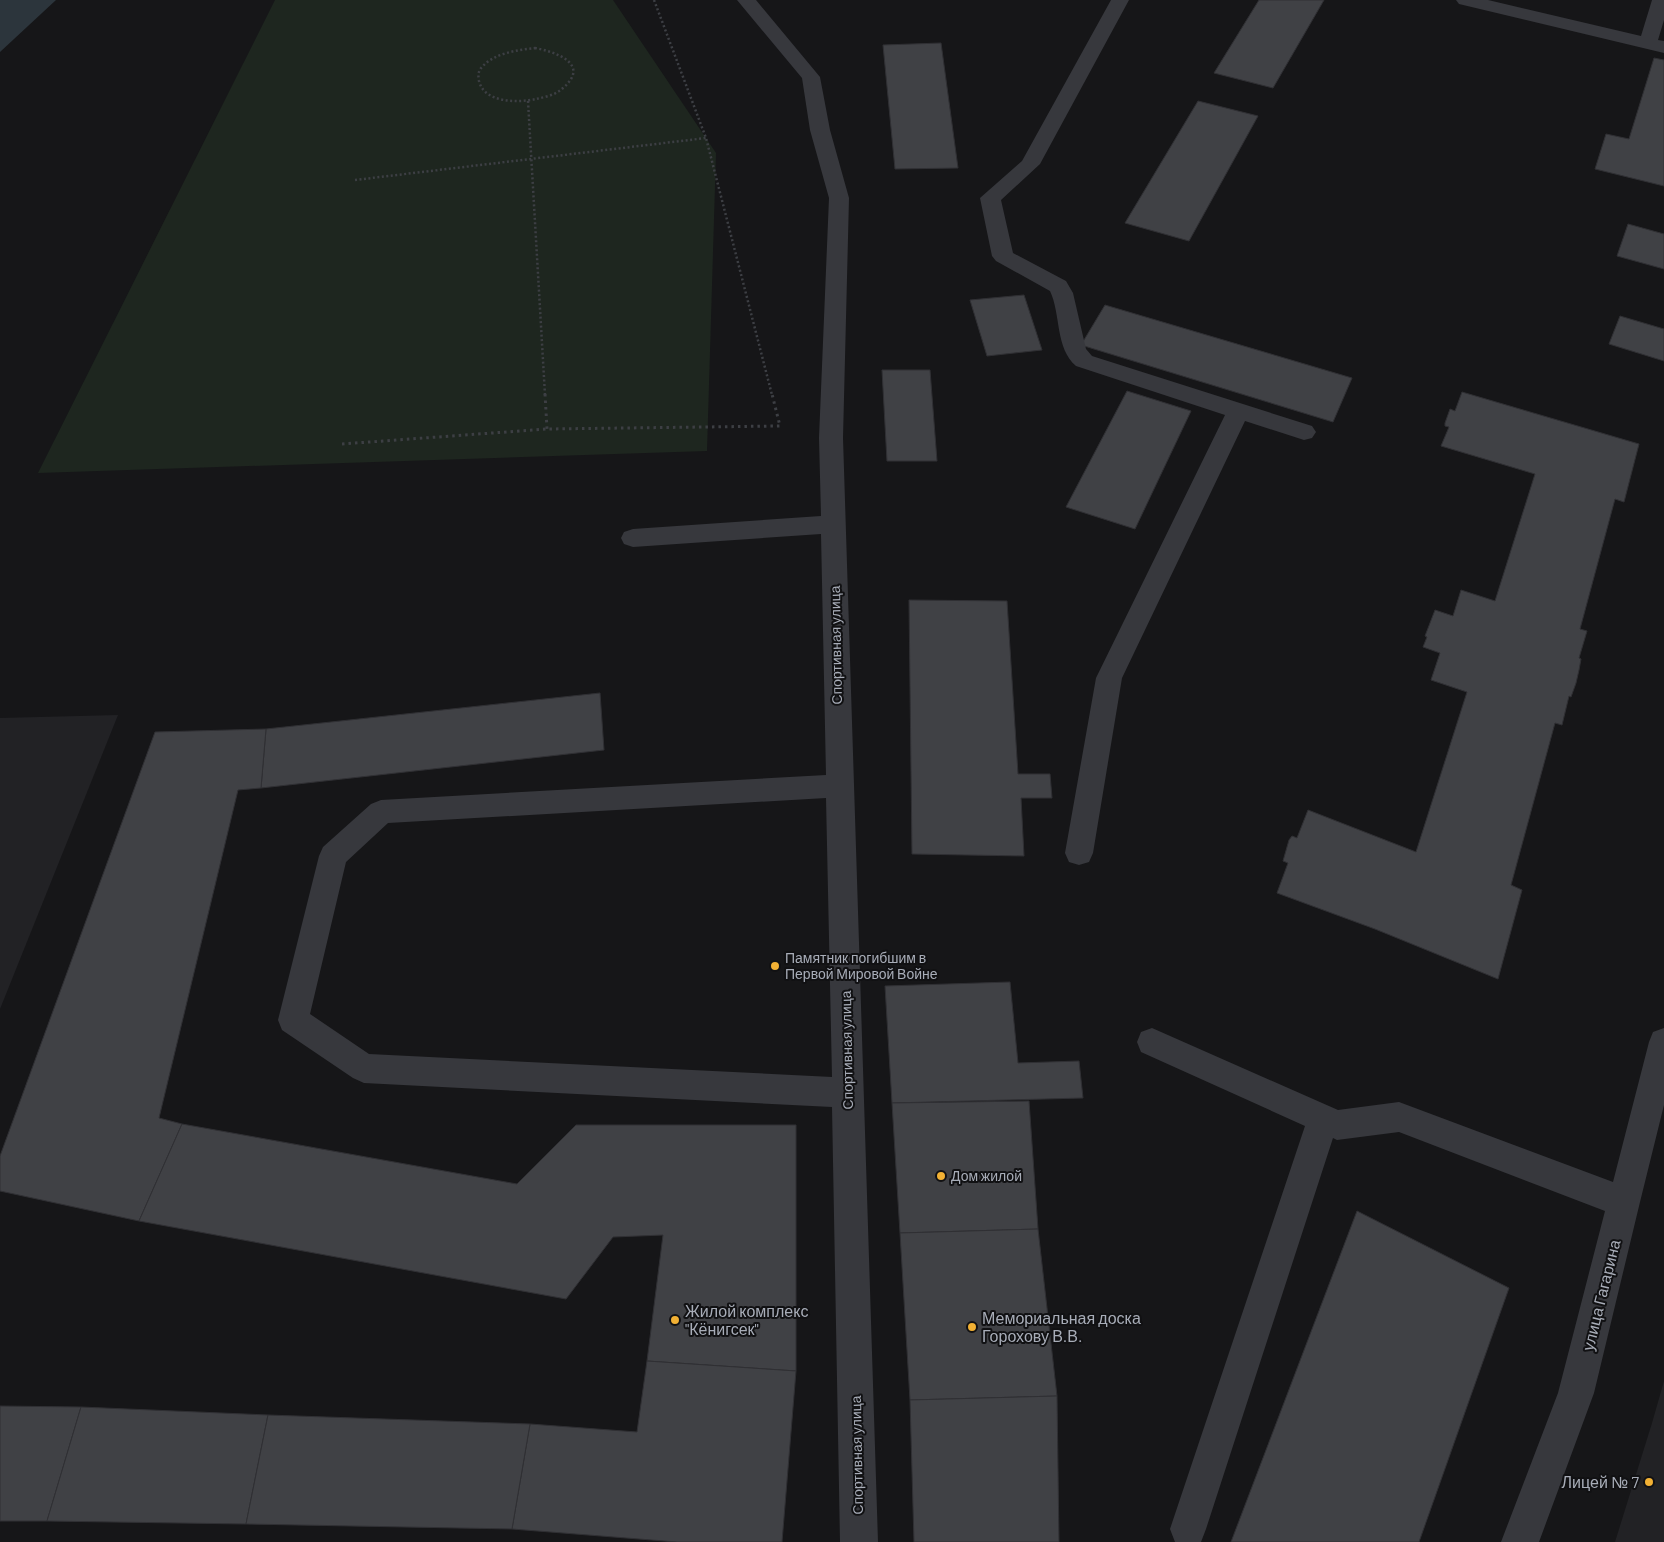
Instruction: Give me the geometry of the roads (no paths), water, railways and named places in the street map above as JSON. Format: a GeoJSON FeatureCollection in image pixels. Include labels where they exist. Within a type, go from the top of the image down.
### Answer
{"type":"FeatureCollection","features":[{"type":"Feature","properties":{"kind":"street","name":"Спортивная улица"},"geometry":{"type":"LineString","coordinates":[[746,0],[811,77],[820,130],[839,198],[831,438],[859,1542]]}},
{"type":"Feature","properties":{"kind":"street"},"geometry":{"type":"LineString","coordinates":[[1120,0],[1030,164],[990,198],[1003,256],[1058,286],[1062,293],[1075,349],[1078,356],[1084,361],[1304,432]]}},
{"type":"Feature","properties":{"kind":"street"},"geometry":{"type":"LineString","coordinates":[[1465,0],[1656,45],[1661,0]]}},
{"type":"Feature","properties":{"kind":"street"},"geometry":{"type":"LineString","coordinates":[[1079,853],[1109,678],[1238,410]]}},
{"type":"Feature","properties":{"kind":"street"},"geometry":{"type":"LineString","coordinates":[[633,538],[833,524]]}},
{"type":"Feature","properties":{"kind":"street"},"geometry":{"type":"LineString","coordinates":[[840,786],[381,812],[333,856],[292,1020],[364,1068],[848,1093]]}},
{"type":"Feature","properties":{"kind":"street"},"geometry":{"type":"LineString","coordinates":[[1152,1042],[1337,1125],[1398,1117],[1624,1202]]}},
{"type":"Feature","properties":{"kind":"street","name":"улица Гагарина"},"geometry":{"type":"LineString","coordinates":[[1520,1542],[1576,1393],[1664,1042]]}},
{"type":"Feature","properties":{"kind":"street"},"geometry":{"type":"LineString","coordinates":[[1188,1529],[1323,1119]]}},
{"type":"Feature","properties":{"kind":"place","name":"Памятник погибшим в Первой Мировой Войне"},"geometry":{"type":"Point","coordinates":[775,966]}},
{"type":"Feature","properties":{"kind":"place","name":"Дом жилой"},"geometry":{"type":"Point","coordinates":[941,1176]}},
{"type":"Feature","properties":{"kind":"place","name":"Жилой комплекс \"Кёнигсек\""},"geometry":{"type":"Point","coordinates":[675,1320]}},
{"type":"Feature","properties":{"kind":"place","name":"Мемориальная доска Горохову В.В."},"geometry":{"type":"Point","coordinates":[972,1327]}},
{"type":"Feature","properties":{"kind":"place","name":"Лицей № 7"},"geometry":{"type":"Point","coordinates":[1649,1482]}}]}
